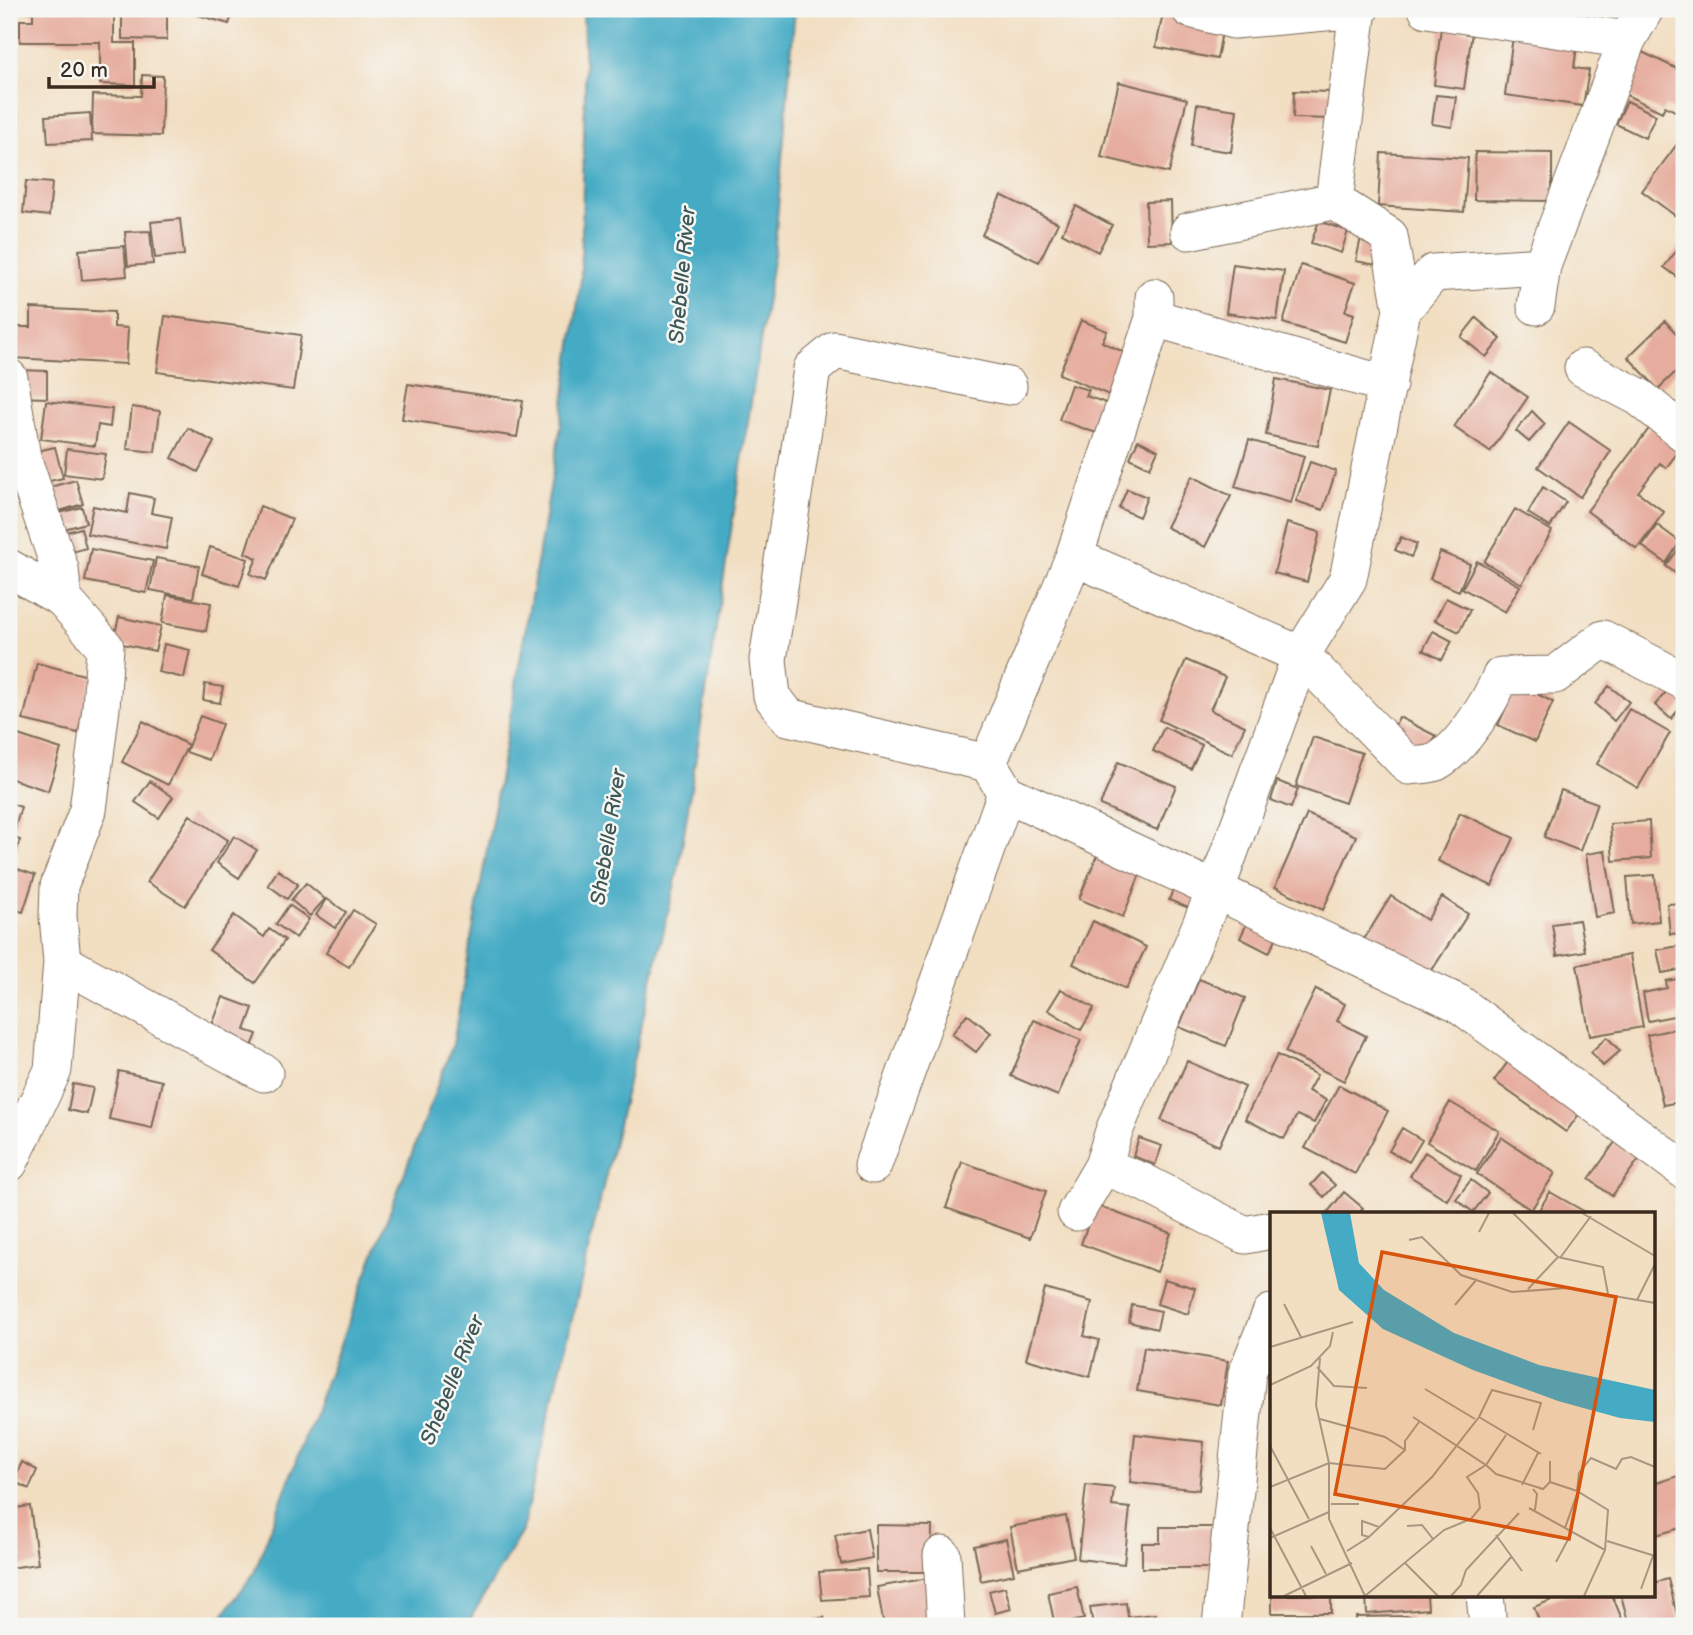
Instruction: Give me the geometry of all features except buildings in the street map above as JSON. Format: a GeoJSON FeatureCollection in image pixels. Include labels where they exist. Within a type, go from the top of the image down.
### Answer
{"type":"FeatureCollection","features":[{"type":"Feature","properties":{"kind":"street"},"geometry":{"type":"LineString","coordinates":[[1190,9],[1234,20],[1359,9],[1334,201]]}},
{"type":"Feature","properties":{"kind":"street"},"geometry":{"type":"LineString","coordinates":[[1427,9],[1628,40]]}},
{"type":"Feature","properties":{"kind":"street"},"geometry":{"type":"LineString","coordinates":[[1536,306],[1542,267],[1628,40],[1645,9]]}},
{"type":"Feature","properties":{"kind":"street"},"geometry":{"type":"LineString","coordinates":[[1076,1212],[1103,1166],[1114,1131],[1216,889],[1301,654],[1348,579],[1402,310],[1389,236],[1334,201],[1189,231]]}},
{"type":"Feature","properties":{"kind":"street"},"geometry":{"type":"LineString","coordinates":[[1402,310],[1433,273],[1542,267]]}},
{"type":"Feature","properties":{"kind":"street"},"geometry":{"type":"LineString","coordinates":[[873,1165],[997,778],[1074,557],[1154,307],[1388,385]]}},
{"type":"Feature","properties":{"kind":"street"},"geometry":{"type":"LineString","coordinates":[[1009,386],[835,350],[812,369],[768,660],[772,696],[788,717],[997,778],[1216,889],[1458,1003],[1684,1170]]}},
{"type":"Feature","properties":{"kind":"street"},"geometry":{"type":"LineString","coordinates":[[1583,368],[1639,397],[1684,433]]}},
{"type":"Feature","properties":{"kind":"street"},"geometry":{"type":"LineString","coordinates":[[9,378],[22,457],[60,569],[63,599]]}},
{"type":"Feature","properties":{"kind":"street"},"geometry":{"type":"LineString","coordinates":[[1074,557],[1301,654],[1409,766],[1434,763],[1452,751],[1493,696],[1502,676],[1555,675],[1603,639],[1684,681]]}},
{"type":"Feature","properties":{"kind":"street"},"geometry":{"type":"LineString","coordinates":[[9,568],[63,599],[105,648],[98,745],[88,810],[59,886],[58,916],[62,962],[53,1070],[9,1163]]}},
{"type":"Feature","properties":{"kind":"street"},"geometry":{"type":"LineString","coordinates":[[62,962],[264,1073]]}},
{"type":"Feature","properties":{"kind":"street"},"geometry":{"type":"LineString","coordinates":[[1103,1166],[1143,1182],[1245,1235],[1270,1230]]}},
{"type":"Feature","properties":{"kind":"street"},"geometry":{"type":"LineString","coordinates":[[1221,1626],[1247,1373],[1270,1316]]}},
{"type":"Feature","properties":{"kind":"street"},"geometry":{"type":"LineString","coordinates":[[942,1555],[946,1626]]}},
{"type":"Feature","properties":{"kind":"street"},"geometry":{"type":"LineString","coordinates":[[1485,1596],[1488,1626]]}},
{"type":"Feature","properties":{"kind":"water","name":"Shebelle River"},"geometry":{"type":"Polygon","coordinates":[[[583,9],[795,9],[774,254],[679,866],[522,1531],[466,1626],[215,1626],[254,1573],[453,1044],[560,431],[581,279],[585,86],[583,9]]]}}]}
